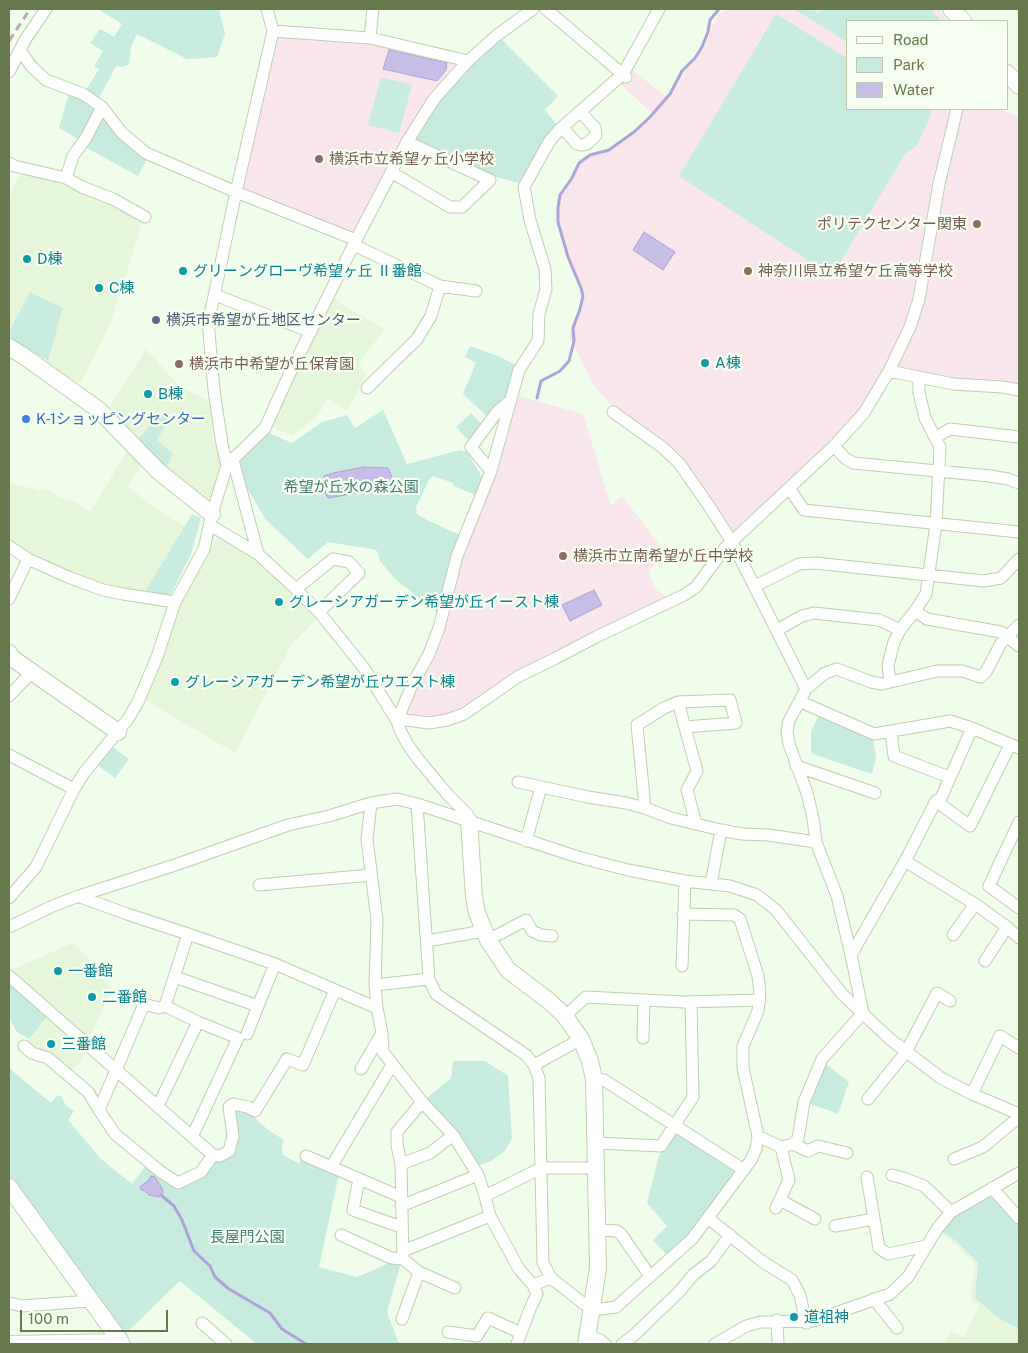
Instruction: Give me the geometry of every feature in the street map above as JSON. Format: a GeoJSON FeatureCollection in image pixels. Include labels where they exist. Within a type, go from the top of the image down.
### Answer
{"type":"FeatureCollection","features":[{"type":"Feature","properties":{"kind":"street"},"geometry":{"type":"LineString","coordinates":[[9,72],[20,50],[46,9]]}},
{"type":"Feature","properties":{"kind":"street"},"geometry":{"type":"LineString","coordinates":[[258,554],[230,462],[217,408],[208,320],[274,31],[267,9]]}},
{"type":"Feature","properties":{"kind":"street"},"geometry":{"type":"LineString","coordinates":[[370,38],[373,9]]}},
{"type":"Feature","properties":{"kind":"street"},"geometry":{"type":"LineString","coordinates":[[11,890],[36,867],[74,789],[84,773],[118,732],[138,702],[148,681],[175,602],[204,549],[211,520],[230,462],[265,428],[288,377],[407,142],[434,99],[468,61],[498,34],[533,9]]}},
{"type":"Feature","properties":{"kind":"street"},"geometry":{"type":"LineString","coordinates":[[546,9],[624,76]]}},
{"type":"Feature","properties":{"kind":"street"},"geometry":{"type":"LineString","coordinates":[[397,721],[412,685],[429,654],[439,628],[457,556],[491,471],[519,370],[538,341],[539,314],[546,289],[545,269],[530,220],[524,186],[549,142],[562,127],[624,76],[659,9]]}},
{"type":"Feature","properties":{"kind":"street"},"geometry":{"type":"LineString","coordinates":[[951,9],[961,20]]}},
{"type":"Feature","properties":{"kind":"street"},"geometry":{"type":"LineString","coordinates":[[274,31],[370,38],[468,61]]}},
{"type":"Feature","properties":{"kind":"street"},"geometry":{"type":"LineString","coordinates":[[20,50],[31,66],[46,80],[83,94],[102,107],[122,133],[146,153],[355,243],[440,286],[476,291]]}},
{"type":"Feature","properties":{"kind":"street"},"geometry":{"type":"LineString","coordinates":[[1008,74],[1019,86]]}},
{"type":"Feature","properties":{"kind":"street"},"geometry":{"type":"LineString","coordinates":[[66,178],[73,156],[86,138],[102,107]]}},
{"type":"Feature","properties":{"kind":"street"},"geometry":{"type":"LineString","coordinates":[[397,721],[406,720],[429,723],[447,720],[464,714],[519,676],[684,595],[696,587],[725,548],[834,446],[864,413],[889,371],[910,327],[919,299],[939,184],[957,110]]}},
{"type":"Feature","properties":{"kind":"street"},"geometry":{"type":"LineString","coordinates":[[562,127],[577,144],[581,146],[587,144],[596,135],[595,128],[580,111]]}},
{"type":"Feature","properties":{"kind":"street"},"geometry":{"type":"LineString","coordinates":[[391,172],[450,207],[462,207],[490,180],[407,142]]}},
{"type":"Feature","properties":{"kind":"street"},"geometry":{"type":"LineString","coordinates":[[9,163],[14,166],[66,178],[82,187],[113,199],[145,217]]}},
{"type":"Feature","properties":{"kind":"street"},"geometry":{"type":"LineString","coordinates":[[367,388],[417,340],[431,316],[440,286]]}},
{"type":"Feature","properties":{"kind":"street"},"geometry":{"type":"LineString","coordinates":[[215,295],[311,332]]}},
{"type":"Feature","properties":{"kind":"street"},"geometry":{"type":"LineString","coordinates":[[9,347],[99,410],[158,471],[211,520],[258,554],[296,589],[320,614],[364,668],[418,759],[448,795],[468,814],[474,897],[485,936],[508,970],[549,1001],[565,1016],[581,1040],[590,1061],[594,1079],[598,1268],[586,1340],[600,1340],[605,1344]]}},
{"type":"Feature","properties":{"kind":"street"},"geometry":{"type":"LineString","coordinates":[[889,371],[953,384],[1019,390]]}},
{"type":"Feature","properties":{"kind":"street"},"geometry":{"type":"LineString","coordinates":[[890,682],[889,655],[900,630],[926,594],[936,524],[940,447],[925,418],[919,392],[919,377]]}},
{"type":"Feature","properties":{"kind":"street"},"geometry":{"type":"LineString","coordinates":[[491,471],[471,447],[497,412],[511,400]]}},
{"type":"Feature","properties":{"kind":"street"},"geometry":{"type":"LineString","coordinates":[[613,412],[662,447],[679,463],[709,506],[732,542],[806,689]]}},
{"type":"Feature","properties":{"kind":"street"},"geometry":{"type":"LineString","coordinates":[[936,437],[950,429],[1019,438]]}},
{"type":"Feature","properties":{"kind":"street"},"geometry":{"type":"LineString","coordinates":[[834,446],[845,458],[853,463],[1008,478],[1019,484]]}},
{"type":"Feature","properties":{"kind":"street"},"geometry":{"type":"LineString","coordinates":[[789,488],[804,510],[1019,532]]}},
{"type":"Feature","properties":{"kind":"street"},"geometry":{"type":"LineString","coordinates":[[9,546],[28,559],[103,590],[175,602]]}},
{"type":"Feature","properties":{"kind":"street"},"geometry":{"type":"LineString","coordinates":[[296,589],[333,558],[349,562],[359,573],[320,614]]}},
{"type":"Feature","properties":{"kind":"street"},"geometry":{"type":"LineString","coordinates":[[9,599],[28,559]]}},
{"type":"Feature","properties":{"kind":"street"},"geometry":{"type":"LineString","coordinates":[[755,586],[799,564],[815,563],[984,581],[1001,578],[1019,559]]}},
{"type":"Feature","properties":{"kind":"street"},"geometry":{"type":"LineString","coordinates":[[915,611],[927,619],[1001,632],[1019,646]]}},
{"type":"Feature","properties":{"kind":"street"},"geometry":{"type":"LineString","coordinates":[[777,630],[802,616],[814,613],[879,620],[900,630]]}},
{"type":"Feature","properties":{"kind":"street"},"geometry":{"type":"LineString","coordinates":[[863,1013],[836,896],[816,842],[807,793],[789,744],[789,721],[806,689],[825,673],[837,669],[871,682],[882,684],[937,671],[962,671],[981,677],[986,672],[1007,636],[1019,625]]}},
{"type":"Feature","properties":{"kind":"street"},"geometry":{"type":"LineString","coordinates":[[9,653],[12,658],[118,732]]}},
{"type":"Feature","properties":{"kind":"street"},"geometry":{"type":"LineString","coordinates":[[9,696],[32,672]]}},
{"type":"Feature","properties":{"kind":"street"},"geometry":{"type":"LineString","coordinates":[[645,808],[637,725],[664,708],[678,702],[730,700],[736,723],[685,727]]}},
{"type":"Feature","properties":{"kind":"street"},"geometry":{"type":"LineString","coordinates":[[678,702],[697,771],[687,790],[696,824]]}},
{"type":"Feature","properties":{"kind":"street"},"geometry":{"type":"LineString","coordinates":[[800,702],[874,734],[950,721],[1015,746],[970,826],[936,801]]}},
{"type":"Feature","properties":{"kind":"street"},"geometry":{"type":"LineString","coordinates":[[851,955],[905,861],[936,801],[941,798],[972,728]]}},
{"type":"Feature","properties":{"kind":"street"},"geometry":{"type":"LineString","coordinates":[[891,732],[894,756],[949,777]]}},
{"type":"Feature","properties":{"kind":"street"},"geometry":{"type":"LineString","coordinates":[[9,755],[74,789]]}},
{"type":"Feature","properties":{"kind":"street"},"geometry":{"type":"LineString","coordinates":[[796,766],[875,793]]}},
{"type":"Feature","properties":{"kind":"street"},"geometry":{"type":"LineString","coordinates":[[518,782],[645,808],[671,818],[721,830],[816,842]]}},
{"type":"Feature","properties":{"kind":"street"},"geometry":{"type":"LineString","coordinates":[[526,841],[542,787]]}},
{"type":"Feature","properties":{"kind":"street"},"geometry":{"type":"LineString","coordinates":[[9,927],[79,896],[178,864],[288,825],[329,816],[371,803],[397,799],[526,841],[628,870],[743,890],[757,895],[768,902],[842,994],[906,1052],[941,1078],[1019,1115],[984,1147],[954,1159]]}},
{"type":"Feature","properties":{"kind":"street"},"geometry":{"type":"LineString","coordinates":[[371,803],[366,838],[377,920],[376,1008],[382,1033],[383,1052],[422,1102],[453,1135],[478,1175],[490,1216],[519,1269],[533,1285],[537,1294],[519,1339],[488,1318],[477,1336],[448,1332]]}},
{"type":"Feature","properties":{"kind":"street"},"geometry":{"type":"LineString","coordinates":[[417,804],[429,979],[436,994],[526,1055],[534,1065],[539,1078],[543,1263],[551,1278],[584,1304],[601,1309],[616,1307],[692,1239],[751,1160],[758,1136],[743,1068],[743,1046],[758,1011],[760,1000],[758,980],[740,919],[734,915],[683,914]]}},
{"type":"Feature","properties":{"kind":"street"},"geometry":{"type":"LineString","coordinates":[[1019,822],[989,886],[1019,908]]}},
{"type":"Feature","properties":{"kind":"street"},"geometry":{"type":"LineString","coordinates":[[711,884],[721,830]]}},
{"type":"Feature","properties":{"kind":"street"},"geometry":{"type":"LineString","coordinates":[[905,861],[975,904],[1019,938]]}},
{"type":"Feature","properties":{"kind":"street"},"geometry":{"type":"LineString","coordinates":[[259,884],[371,875]]}},
{"type":"Feature","properties":{"kind":"street"},"geometry":{"type":"LineString","coordinates":[[682,966],[685,881]]}},
{"type":"Feature","properties":{"kind":"street"},"geometry":{"type":"LineString","coordinates":[[79,896],[274,964],[376,1008]]}},
{"type":"Feature","properties":{"kind":"street"},"geometry":{"type":"LineString","coordinates":[[953,936],[975,904]]}},
{"type":"Feature","properties":{"kind":"street"},"geometry":{"type":"LineString","coordinates":[[427,941],[485,936],[526,920],[532,931],[541,935],[552,936]]}},
{"type":"Feature","properties":{"kind":"street"},"geometry":{"type":"LineString","coordinates":[[985,960],[1007,927]]}},
{"type":"Feature","properties":{"kind":"street"},"geometry":{"type":"LineString","coordinates":[[165,1006],[188,934]]}},
{"type":"Feature","properties":{"kind":"street"},"geometry":{"type":"LineString","coordinates":[[247,1034],[274,964]]}},
{"type":"Feature","properties":{"kind":"street"},"geometry":{"type":"LineString","coordinates":[[9,976],[213,1155],[220,1156],[229,1151],[233,1136],[229,1107],[232,1104],[248,1107],[254,1111],[286,1059],[303,1065],[335,990]]}},
{"type":"Feature","properties":{"kind":"street"},"geometry":{"type":"LineString","coordinates":[[175,977],[258,1006]]}},
{"type":"Feature","properties":{"kind":"street"},"geometry":{"type":"LineString","coordinates":[[375,985],[429,979]]}},
{"type":"Feature","properties":{"kind":"street"},"geometry":{"type":"LineString","coordinates":[[868,1099],[906,1052],[937,993],[950,1001]]}},
{"type":"Feature","properties":{"kind":"street"},"geometry":{"type":"LineString","coordinates":[[565,1016],[586,997],[691,1002],[760,1000]]}},
{"type":"Feature","properties":{"kind":"street"},"geometry":{"type":"LineString","coordinates":[[643,1038],[644,1000]]}},
{"type":"Feature","properties":{"kind":"street"},"geometry":{"type":"LineString","coordinates":[[596,1143],[661,1146],[693,1097],[691,1002]]}},
{"type":"Feature","properties":{"kind":"street"},"geometry":{"type":"LineString","coordinates":[[99,1110],[144,1004],[159,1008],[165,1006],[238,1038],[192,1137]]}},
{"type":"Feature","properties":{"kind":"street"},"geometry":{"type":"LineString","coordinates":[[758,1136],[781,1147],[793,1144],[798,1139],[804,1102],[822,1059],[863,1013]]}},
{"type":"Feature","properties":{"kind":"street"},"geometry":{"type":"LineString","coordinates":[[158,1106],[198,1022]]}},
{"type":"Feature","properties":{"kind":"street"},"geometry":{"type":"LineString","coordinates":[[361,1069],[382,1033]]}},
{"type":"Feature","properties":{"kind":"street"},"geometry":{"type":"LineString","coordinates":[[972,1094],[1000,1036],[1019,1048]]}},
{"type":"Feature","properties":{"kind":"street"},"geometry":{"type":"LineString","coordinates":[[534,1065],[581,1040]]}},
{"type":"Feature","properties":{"kind":"street"},"geometry":{"type":"LineString","coordinates":[[24,1046],[32,1053],[48,1058],[88,1092],[115,1134],[161,1172],[178,1183],[201,1172],[213,1155]]}},
{"type":"Feature","properties":{"kind":"street"},"geometry":{"type":"LineString","coordinates":[[331,1167],[392,1065]]}},
{"type":"Feature","properties":{"kind":"street"},"geometry":{"type":"LineString","coordinates":[[594,1079],[604,1080],[744,1170]]}},
{"type":"Feature","properties":{"kind":"street"},"geometry":{"type":"LineString","coordinates":[[422,1102],[397,1132],[397,1145],[401,1164],[403,1255],[419,1272],[455,1288]]}},
{"type":"Feature","properties":{"kind":"street"},"geometry":{"type":"LineString","coordinates":[[401,1164],[430,1153],[453,1135]]}},
{"type":"Feature","properties":{"kind":"street"},"geometry":{"type":"LineString","coordinates":[[793,1144],[808,1151],[818,1146],[847,1153]]}},
{"type":"Feature","properties":{"kind":"street"},"geometry":{"type":"LineString","coordinates":[[781,1147],[789,1180],[778,1204],[816,1219]]}},
{"type":"Feature","properties":{"kind":"street"},"geometry":{"type":"LineString","coordinates":[[306,1156],[360,1179],[401,1202],[478,1175]]}},
{"type":"Feature","properties":{"kind":"street"},"geometry":{"type":"LineString","coordinates":[[485,1196],[541,1168],[596,1168]]}},
{"type":"Feature","properties":{"kind":"street"},"geometry":{"type":"LineString","coordinates":[[715,1344],[746,1326],[777,1320],[806,1322],[835,1314],[890,1294],[909,1275],[937,1229],[951,1212],[1019,1173]]}},
{"type":"Feature","properties":{"kind":"street"},"geometry":{"type":"LineString","coordinates":[[892,1175],[924,1186],[951,1212]]}},
{"type":"Feature","properties":{"kind":"street"},"geometry":{"type":"LineString","coordinates":[[867,1177],[879,1248],[888,1254],[926,1246]]}},
{"type":"Feature","properties":{"kind":"street"},"geometry":{"type":"LineString","coordinates":[[360,1179],[354,1210],[401,1227]]}},
{"type":"Feature","properties":{"kind":"street"},"geometry":{"type":"LineString","coordinates":[[9,1187],[121,1343]]}},
{"type":"Feature","properties":{"kind":"street"},"geometry":{"type":"LineString","coordinates":[[992,1188],[1019,1218]]}},
{"type":"Feature","properties":{"kind":"street"},"geometry":{"type":"LineString","coordinates":[[342,1235],[391,1258],[403,1255],[490,1216]]}},
{"type":"Feature","properties":{"kind":"street"},"geometry":{"type":"LineString","coordinates":[[708,1218],[763,1262],[792,1280],[800,1295],[806,1322]]}},
{"type":"Feature","properties":{"kind":"street"},"geometry":{"type":"LineString","coordinates":[[835,1226],[874,1218]]}},
{"type":"Feature","properties":{"kind":"street"},"geometry":{"type":"LineString","coordinates":[[597,1230],[617,1231],[621,1234],[650,1276]]}},
{"type":"Feature","properties":{"kind":"street"},"geometry":{"type":"LineString","coordinates":[[622,1344],[632,1337],[693,1276],[711,1261],[730,1235]]}},
{"type":"Feature","properties":{"kind":"street"},"geometry":{"type":"LineString","coordinates":[[402,1319],[419,1272]]}},
{"type":"Feature","properties":{"kind":"street"},"geometry":{"type":"LineString","coordinates":[[533,1285],[551,1278]]}},
{"type":"Feature","properties":{"kind":"street"},"geometry":{"type":"LineString","coordinates":[[874,1299],[897,1328]]}},
{"type":"Feature","properties":{"kind":"street"},"geometry":{"type":"LineString","coordinates":[[9,1303],[22,1306],[90,1301]]}},
{"type":"Feature","properties":{"kind":"street"},"geometry":{"type":"LineString","coordinates":[[777,1320],[778,1344]]}},
{"type":"Feature","properties":{"kind":"street"},"geometry":{"type":"LineString","coordinates":[[202,1323],[226,1344]]}},
{"type":"Feature","properties":{"kind":"street"},"geometry":{"type":"LineString","coordinates":[[9,1344],[121,1343]]}},
{"type":"Feature","properties":{"kind":"shaded area","name":"神奈川県立希望ケ丘高等学校"},"geometry":{"type":"Polygon","coordinates":[[[727,9],[938,9],[949,20],[846,20],[846,110],[953,110],[916,296],[905,330],[863,407],[832,441],[732,535],[678,453],[615,410],[594,385],[569,337],[582,309],[584,293],[569,257],[560,220],[559,207],[561,195],[574,179],[580,164],[591,156],[612,150],[627,140],[654,115],[620,84],[631,69],[668,98],[683,74],[704,48],[717,15],[727,9]]]}},
{"type":"Feature","properties":{"kind":"shaded area","name":"横浜市立希望ヶ丘小学校"},"geometry":{"type":"Polygon","coordinates":[[[276,33],[367,40],[456,61],[456,67],[434,92],[407,129],[354,233],[238,188],[276,33]]]}},
{"type":"Feature","properties":{"kind":"shaded area","name":"ポリテクセンター関東"},"geometry":{"type":"Polygon","coordinates":[[[960,110],[1002,110],[1019,117],[1019,386],[956,381],[899,369],[895,365],[928,263],[960,110]]]}},
{"type":"Feature","properties":{"kind":"shaded area"},"geometry":{"type":"Polygon","coordinates":[[[21,171],[59,182],[111,203],[142,223],[110,325],[81,383],[71,380],[48,361],[63,308],[30,292],[9,332],[9,197],[21,171]]]}},
{"type":"Feature","properties":{"kind":"shaded area"},"geometry":{"type":"Polygon","coordinates":[[[335,298],[385,329],[359,362],[366,376],[347,411],[328,399],[316,418],[292,435],[271,427],[316,331],[335,298]]]}},
{"type":"Feature","properties":{"kind":"shaded area"},"geometry":{"type":"Polygon","coordinates":[[[146,349],[183,388],[210,402],[214,438],[222,462],[211,498],[203,498],[166,468],[157,440],[168,420],[160,414],[138,439],[108,409],[146,349]]]}},
{"type":"Feature","properties":{"kind":"shaded area","name":"横浜市立南希望が丘中学校"},"geometry":{"type":"Polygon","coordinates":[[[519,396],[583,414],[611,506],[622,496],[666,553],[649,571],[655,589],[667,597],[550,653],[516,672],[462,710],[430,719],[409,716],[406,711],[412,693],[440,644],[462,558],[486,497],[519,396]]]}},
{"type":"Feature","properties":{"kind":"shaded area"},"geometry":{"type":"Polygon","coordinates":[[[127,452],[141,466],[127,486],[151,505],[185,526],[144,593],[123,591],[57,568],[9,540],[9,482],[40,491],[41,488],[56,493],[56,496],[74,501],[90,511],[127,452]]]}},
{"type":"Feature","properties":{"kind":"shaded area"},"geometry":{"type":"Polygon","coordinates":[[[218,533],[257,557],[318,617],[292,644],[235,753],[143,699],[162,661],[175,614],[218,533]]]}},
{"type":"Feature","properties":{"kind":"shaded area"},"geometry":{"type":"Polygon","coordinates":[[[72,943],[87,956],[94,967],[106,971],[103,979],[108,986],[112,987],[83,1053],[85,1055],[72,1072],[33,1050],[26,1042],[47,1017],[9,983],[9,967],[12,970],[72,943]]]}},
{"type":"Feature","properties":{"kind":"shaded area"},"geometry":{"type":"Polygon","coordinates":[[[941,1230],[957,1242],[978,1263],[976,1276],[1000,1319],[1019,1329],[1019,1344],[944,1344],[951,1331],[964,1337],[979,1306],[971,1299],[976,1264],[956,1245],[939,1233],[941,1230]]]}},
{"type":"Feature","properties":{"kind":"green space"},"geometry":{"type":"Polygon","coordinates":[[[98,9],[219,9],[225,34],[217,57],[187,59],[137,34],[131,47],[129,64],[123,67],[116,66],[99,98],[86,90],[99,69],[94,66],[103,51],[90,43],[100,29],[114,37],[122,24],[98,9]]]}},
{"type":"Feature","properties":{"kind":"green space"},"geometry":{"type":"Polygon","coordinates":[[[794,9],[812,9],[820,14],[819,9],[931,9],[940,20],[846,20],[846,41],[794,9]]]}},
{"type":"Feature","properties":{"kind":"green space"},"geometry":{"type":"Polygon","coordinates":[[[776,14],[846,57],[846,110],[930,110],[931,115],[917,145],[905,154],[832,276],[679,176],[776,14]]]}},
{"type":"Feature","properties":{"kind":"green space"},"geometry":{"type":"Polygon","coordinates":[[[500,38],[558,96],[545,110],[558,126],[523,184],[496,177],[413,140],[438,101],[472,63],[500,38]]]}},
{"type":"Feature","properties":{"kind":"green space"},"geometry":{"type":"Polygon","coordinates":[[[381,77],[412,85],[399,133],[368,125],[381,77]]]}},
{"type":"Feature","properties":{"kind":"green space"},"geometry":{"type":"Polygon","coordinates":[[[69,93],[100,108],[81,141],[59,128],[69,93]]]}},
{"type":"Feature","properties":{"kind":"green space"},"geometry":{"type":"Polygon","coordinates":[[[102,112],[148,157],[138,176],[83,146],[102,112]]]}},
{"type":"Feature","properties":{"kind":"green space"},"geometry":{"type":"Polygon","coordinates":[[[30,292],[63,308],[48,361],[9,337],[9,332],[30,292]]]}},
{"type":"Feature","properties":{"kind":"green space"},"geometry":{"type":"Polygon","coordinates":[[[470,346],[498,356],[517,366],[505,403],[489,418],[463,394],[476,363],[465,357],[470,346]]]}},
{"type":"Feature","properties":{"kind":"green space","name":"希望が丘水の森公園"},"geometry":{"type":"Polygon","coordinates":[[[383,410],[407,464],[460,450],[467,452],[483,479],[478,496],[454,486],[453,483],[433,476],[429,480],[416,507],[417,514],[462,536],[438,613],[394,578],[380,561],[377,551],[328,542],[308,559],[266,520],[245,485],[238,461],[265,431],[292,443],[322,422],[347,415],[355,428],[383,410]]]}},
{"type":"Feature","properties":{"kind":"green space"},"geometry":{"type":"Polygon","coordinates":[[[471,413],[482,424],[468,440],[456,427],[471,413]]]}},
{"type":"Feature","properties":{"kind":"green space"},"geometry":{"type":"Polygon","coordinates":[[[160,414],[169,420],[157,440],[173,454],[166,468],[138,439],[160,414]]]}},
{"type":"Feature","properties":{"kind":"green space"},"geometry":{"type":"Polygon","coordinates":[[[192,514],[201,518],[191,554],[169,598],[144,593],[192,514]]]}},
{"type":"Feature","properties":{"kind":"green space"},"geometry":{"type":"Polygon","coordinates":[[[819,715],[873,738],[876,757],[872,774],[811,752],[811,731],[819,715]]]}},
{"type":"Feature","properties":{"kind":"green space"},"geometry":{"type":"Polygon","coordinates":[[[110,745],[129,759],[115,778],[95,763],[110,745]]]}},
{"type":"Feature","properties":{"kind":"green space"},"geometry":{"type":"Polygon","coordinates":[[[9,983],[47,1017],[29,1039],[17,1032],[9,1018],[9,983]]]}},
{"type":"Feature","properties":{"kind":"green space"},"geometry":{"type":"Polygon","coordinates":[[[453,1061],[485,1061],[508,1076],[512,1138],[505,1151],[491,1161],[478,1166],[423,1101],[451,1078],[453,1061]]]}},
{"type":"Feature","properties":{"kind":"green space"},"geometry":{"type":"Polygon","coordinates":[[[824,1063],[849,1082],[838,1114],[808,1103],[824,1063]]]}},
{"type":"Feature","properties":{"kind":"green space","name":"長屋門公園"},"geometry":{"type":"Polygon","coordinates":[[[9,1068],[51,1103],[57,1095],[62,1097],[66,1106],[74,1111],[68,1120],[101,1159],[132,1184],[147,1164],[177,1187],[213,1162],[222,1158],[234,1123],[235,1107],[245,1109],[267,1129],[284,1140],[282,1146],[283,1155],[299,1164],[301,1160],[339,1174],[319,1267],[357,1277],[394,1261],[401,1263],[387,1312],[399,1344],[257,1344],[180,1281],[125,1334],[9,1180],[9,1068]]]}},
{"type":"Feature","properties":{"kind":"green space"},"geometry":{"type":"Polygon","coordinates":[[[679,1134],[736,1173],[688,1237],[667,1255],[653,1240],[667,1226],[647,1203],[659,1155],[674,1136],[679,1134]]]}},
{"type":"Feature","properties":{"kind":"green space"},"geometry":{"type":"Polygon","coordinates":[[[990,1191],[1019,1222],[1019,1329],[1000,1319],[975,1298],[978,1263],[957,1242],[941,1230],[949,1218],[990,1191]]]}},
{"type":"Feature","properties":{"kind":"water"},"geometry":{"type":"Polygon","coordinates":[[[389,50],[447,63],[446,70],[437,81],[383,69],[389,50]]]}},
{"type":"Feature","properties":{"kind":"water"},"geometry":{"type":"Polygon","coordinates":[[[644,232],[675,252],[663,270],[633,250],[644,232]]]}},
{"type":"Feature","properties":{"kind":"water"},"geometry":{"type":"Polygon","coordinates":[[[364,467],[388,468],[393,480],[352,494],[328,498],[323,489],[324,476],[364,467]]]}},
{"type":"Feature","properties":{"kind":"water"},"geometry":{"type":"Polygon","coordinates":[[[594,590],[602,605],[570,621],[562,605],[594,590]]]}},
{"type":"Feature","properties":{"kind":"water"},"geometry":{"type":"Polygon","coordinates":[[[151,1176],[155,1177],[163,1190],[159,1197],[149,1195],[141,1190],[140,1187],[151,1176]]]}},
{"type":"Feature","properties":{"kind":"waterway"},"geometry":{"type":"LineString","coordinates":[[537,398],[541,381],[560,371],[569,361],[574,341],[573,328],[583,296],[568,257],[558,222],[560,195],[572,178],[579,163],[590,155],[609,150],[634,132],[670,94],[682,71],[695,58],[702,47],[710,20],[719,9]]}},
{"type":"Feature","properties":{"kind":"waterway"},"geometry":{"type":"LineString","coordinates":[[161,1195],[174,1206],[182,1220],[194,1251],[210,1266],[215,1277],[229,1289],[270,1313],[282,1329],[306,1344]]}},
{"type":"Feature","properties":{"kind":"railway"},"geometry":{"type":"LineString","coordinates":[[9,41],[30,9]]}},
{"type":"Feature","properties":{"kind":"place","name":"横浜市立希望ヶ丘小学校"},"geometry":{"type":"Point","coordinates":[319,159]}},
{"type":"Feature","properties":{"kind":"place","name":"ポリテクセンター関東"},"geometry":{"type":"Point","coordinates":[977,224]}},
{"type":"Feature","properties":{"kind":"place","name":"D棟"},"geometry":{"type":"Point","coordinates":[27,259]}},
{"type":"Feature","properties":{"kind":"place","name":"グリーングローヴ希望ヶ丘 Ⅱ番館"},"geometry":{"type":"Point","coordinates":[183,271]}},
{"type":"Feature","properties":{"kind":"place","name":"神奈川県立希望ケ丘高等学校"},"geometry":{"type":"Point","coordinates":[748,271]}},
{"type":"Feature","properties":{"kind":"place","name":"C棟"},"geometry":{"type":"Point","coordinates":[99,288]}},
{"type":"Feature","properties":{"kind":"place","name":"横浜市希望が丘地区センター"},"geometry":{"type":"Point","coordinates":[156,320]}},
{"type":"Feature","properties":{"kind":"place","name":"A棟"},"geometry":{"type":"Point","coordinates":[705,363]}},
{"type":"Feature","properties":{"kind":"place","name":"横浜市中希望が丘保育園"},"geometry":{"type":"Point","coordinates":[179,364]}},
{"type":"Feature","properties":{"kind":"place","name":"B棟"},"geometry":{"type":"Point","coordinates":[148,394]}},
{"type":"Feature","properties":{"kind":"place","name":"K-1ショッピングセンター"},"geometry":{"type":"Point","coordinates":[26,419]}},
{"type":"Feature","properties":{"kind":"place","name":"横浜市立南希望が丘中学校"},"geometry":{"type":"Point","coordinates":[563,556]}},
{"type":"Feature","properties":{"kind":"place","name":"グレーシアガーデン希望が丘イースト棟"},"geometry":{"type":"Point","coordinates":[279,602]}},
{"type":"Feature","properties":{"kind":"place","name":"グレーシアガーデン希望が丘ウエスト棟"},"geometry":{"type":"Point","coordinates":[175,682]}},
{"type":"Feature","properties":{"kind":"place","name":"一番館"},"geometry":{"type":"Point","coordinates":[58,971]}},
{"type":"Feature","properties":{"kind":"place","name":"二番館"},"geometry":{"type":"Point","coordinates":[92,997]}},
{"type":"Feature","properties":{"kind":"place","name":"三番館"},"geometry":{"type":"Point","coordinates":[51,1044]}},
{"type":"Feature","properties":{"kind":"place","name":"道祖神"},"geometry":{"type":"Point","coordinates":[794,1317]}}]}
